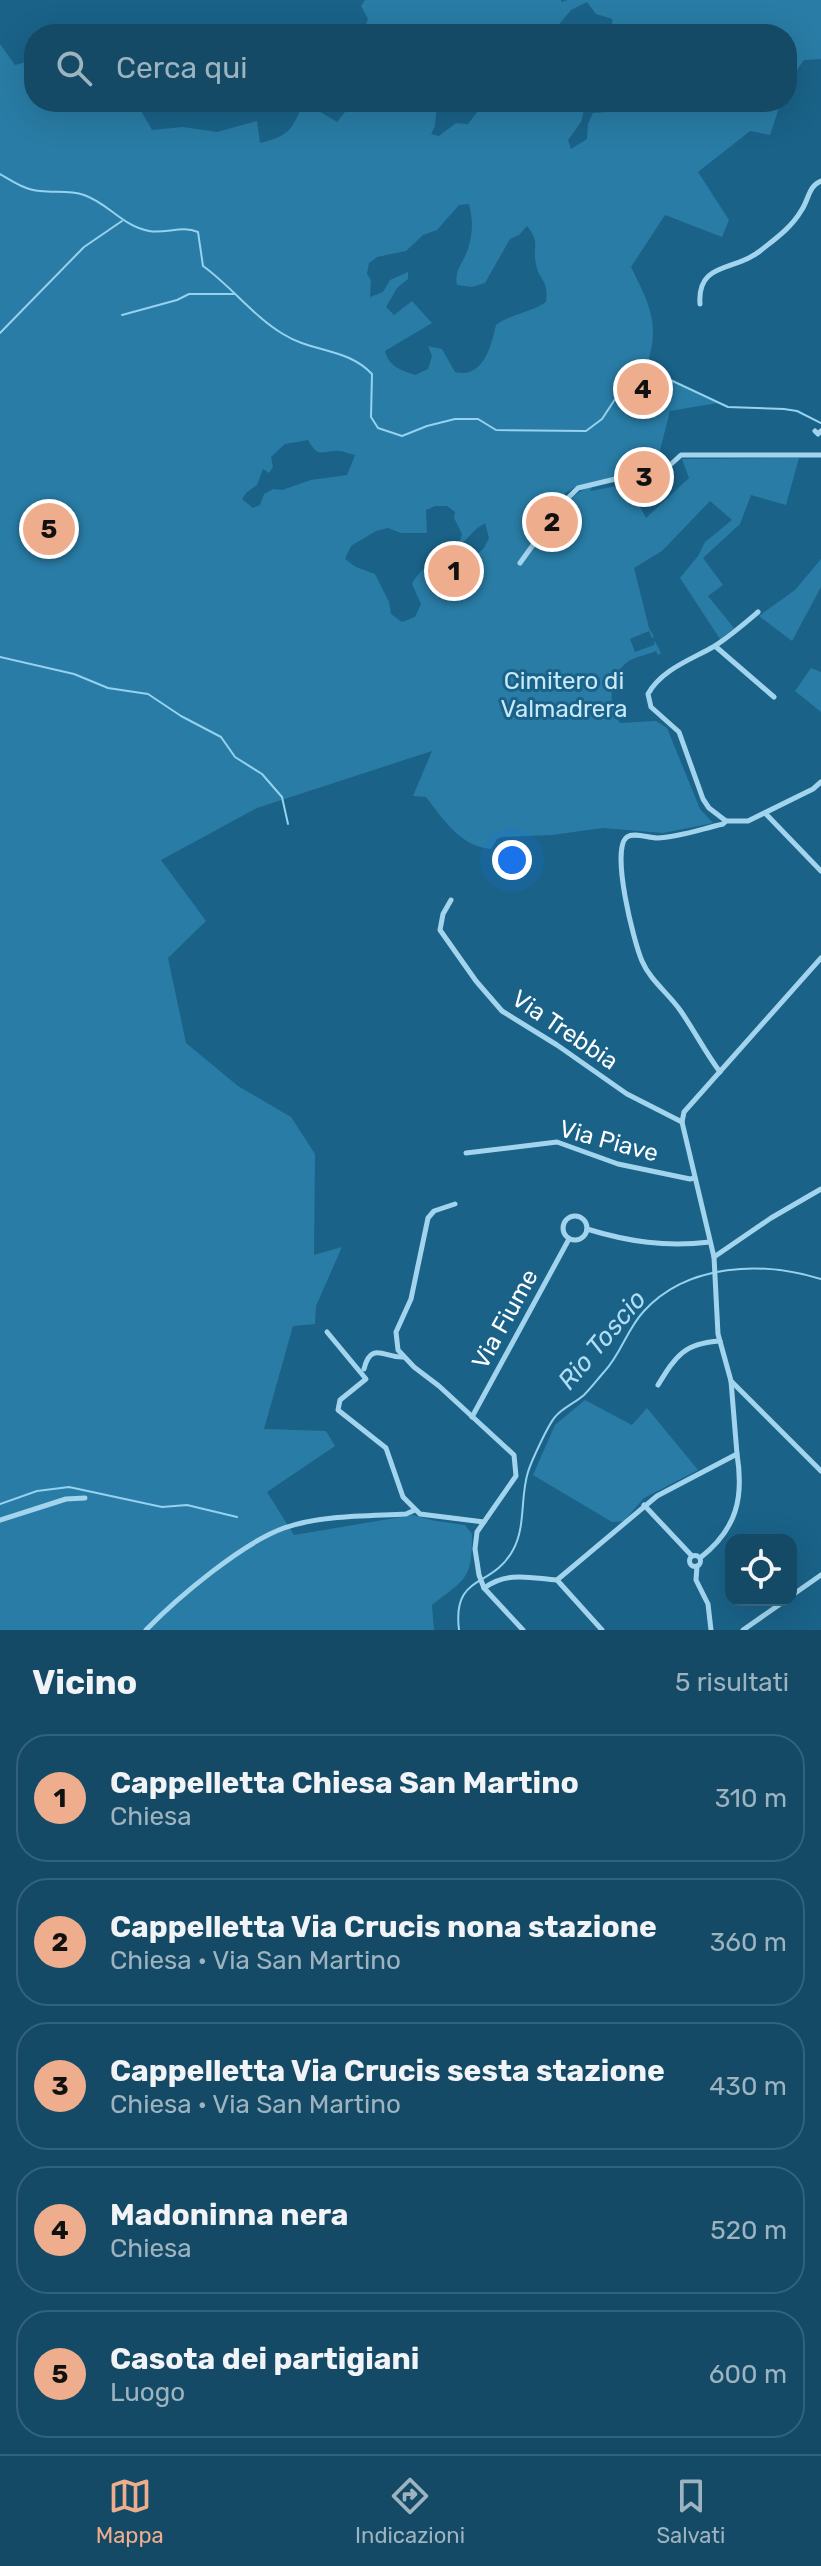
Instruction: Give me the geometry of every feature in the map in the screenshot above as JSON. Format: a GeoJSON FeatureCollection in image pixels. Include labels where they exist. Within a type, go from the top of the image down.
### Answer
{"type":"FeatureCollection","features":[{"type":"Feature","properties":{"kind":"street"},"geometry":{"type":"LineString","coordinates":[[700,304],[699,292],[711,272],[737,265],[755,255],[790,226],[803,209],[811,187],[821,181]]}},
{"type":"Feature","properties":{"kind":"street"},"geometry":{"type":"LineString","coordinates":[[520,563],[564,502],[578,488],[669,466],[681,455],[821,455]]}},
{"type":"Feature","properties":{"kind":"street"},"geometry":{"type":"LineString","coordinates":[[726,821],[703,799],[679,732],[651,707],[648,699],[650,690],[673,669],[715,646],[758,612]]}},
{"type":"Feature","properties":{"kind":"street"},"geometry":{"type":"LineString","coordinates":[[715,646],[774,697]]}},
{"type":"Feature","properties":{"kind":"street"},"geometry":{"type":"LineString","coordinates":[[720,1072],[679,1009],[642,961],[629,914],[620,849],[624,839],[630,835],[656,838],[726,821],[748,821],[813,789],[821,782]]}},
{"type":"Feature","properties":{"kind":"street"},"geometry":{"type":"LineString","coordinates":[[765,813],[821,871]]}},
{"type":"Feature","properties":{"kind":"street","name":"Via Trebbia"},"geometry":{"type":"LineString","coordinates":[[451,900],[443,914],[440,930],[476,981],[502,1011],[627,1094],[682,1122]]}},
{"type":"Feature","properties":{"kind":"street"},"geometry":{"type":"LineString","coordinates":[[819,960],[821,969]]}},
{"type":"Feature","properties":{"kind":"street"},"geometry":{"type":"LineString","coordinates":[[711,1630],[708,1604],[696,1580],[697,1566],[700,1558],[727,1530],[739,1503],[740,1482],[731,1381],[720,1341],[714,1257],[682,1122],[684,1112],[819,960]]}},
{"type":"Feature","properties":{"kind":"street","name":"Via Piave"},"geometry":{"type":"LineString","coordinates":[[466,1153],[557,1142],[618,1164],[695,1178]]}},
{"type":"Feature","properties":{"kind":"street"},"geometry":{"type":"LineString","coordinates":[[714,1257],[821,1189]]}},
{"type":"Feature","properties":{"kind":"street"},"geometry":{"type":"LineString","coordinates":[[455,1204],[434,1211],[428,1218],[411,1299],[396,1332],[398,1350],[514,1455],[516,1476],[477,1532],[475,1549],[484,1586],[523,1630]]}},
{"type":"Feature","properties":{"kind":"street"},"geometry":{"type":"LineString","coordinates":[[587,1229],[578,1240],[569,1239],[563,1229],[570,1218],[579,1218],[587,1229],[646,1244],[710,1242]]}},
{"type":"Feature","properties":{"kind":"street","name":"Via Fiume"},"geometry":{"type":"LineString","coordinates":[[471,1417],[569,1239]]}},
{"type":"Feature","properties":{"kind":"street"},"geometry":{"type":"LineString","coordinates":[[327,1332],[366,1379],[340,1400],[338,1410],[386,1448],[403,1497],[415,1510],[430,1517],[484,1522]]}},
{"type":"Feature","properties":{"kind":"street"},"geometry":{"type":"LineString","coordinates":[[658,1385],[678,1354],[703,1342],[720,1341]]}},
{"type":"Feature","properties":{"kind":"street"},"geometry":{"type":"LineString","coordinates":[[364,1369],[367,1360],[375,1353],[405,1357]]}},
{"type":"Feature","properties":{"kind":"street"},"geometry":{"type":"LineString","coordinates":[[731,1381],[821,1471]]}},
{"type":"Feature","properties":{"kind":"street"},"geometry":{"type":"LineString","coordinates":[[557,1580],[644,1505],[737,1454]]}},
{"type":"Feature","properties":{"kind":"street"},"geometry":{"type":"LineString","coordinates":[[0,1520],[66,1499],[85,1498]]}},
{"type":"Feature","properties":{"kind":"street"},"geometry":{"type":"LineString","coordinates":[[644,1505],[692,1556],[700,1558]]}},
{"type":"Feature","properties":{"kind":"street"},"geometry":{"type":"LineString","coordinates":[[146,1630],[197,1585],[256,1542],[284,1528],[317,1521],[406,1514],[415,1510]]}},
{"type":"Feature","properties":{"kind":"street"},"geometry":{"type":"LineString","coordinates":[[692,1556],[689,1562],[697,1566]]}},
{"type":"Feature","properties":{"kind":"street"},"geometry":{"type":"LineString","coordinates":[[484,1586],[517,1575],[557,1580],[602,1630]]}},
{"type":"Feature","properties":{"kind":"street"},"geometry":{"type":"LineString","coordinates":[[797,1592],[821,1575]]}},
{"type":"Feature","properties":{"kind":"street"},"geometry":{"type":"LineString","coordinates":[[743,1630],[777,1606]]}},
{"type":"Feature","properties":{"kind":"green space"},"geometry":{"type":"Polygon","coordinates":[[[365,0],[821,0],[821,59],[804,60],[797,70],[797,24],[612,24],[612,19],[596,14],[587,2],[571,10],[559,24],[366,24],[368,19],[361,6],[365,0]]]}},
{"type":"Feature","properties":{"kind":"green space","name":"Cimitero di Valmadrera"},"geometry":{"type":"Polygon","coordinates":[[[0,44],[15,65],[24,63],[24,112],[142,112],[152,130],[183,127],[217,132],[257,121],[260,143],[284,134],[299,112],[320,112],[337,122],[345,112],[436,112],[431,134],[439,136],[456,123],[468,124],[477,112],[584,112],[581,122],[568,140],[571,149],[587,139],[593,113],[778,112],[770,135],[750,131],[698,172],[729,220],[722,237],[665,215],[631,267],[648,304],[653,327],[646,368],[718,403],[670,411],[656,466],[575,487],[565,493],[554,517],[557,519],[571,499],[586,488],[593,486],[590,491],[628,484],[646,518],[689,478],[682,459],[799,458],[786,505],[751,495],[740,524],[703,558],[723,585],[708,596],[734,628],[720,639],[680,578],[705,542],[732,520],[710,501],[662,551],[634,568],[654,637],[649,631],[630,639],[635,652],[654,645],[655,641],[661,653],[658,655],[656,651],[636,658],[620,669],[613,684],[613,708],[620,723],[656,721],[667,728],[700,809],[713,823],[663,833],[603,828],[552,835],[502,837],[491,849],[480,847],[454,830],[426,797],[413,796],[432,751],[257,808],[161,860],[206,921],[168,958],[186,1043],[238,1086],[291,1117],[315,1154],[314,1255],[342,1247],[316,1306],[315,1324],[293,1326],[264,1429],[326,1431],[335,1446],[267,1492],[294,1535],[413,1515],[465,1525],[472,1534],[469,1569],[460,1583],[432,1605],[434,1630],[0,1630],[0,44]],[[469,204],[459,205],[437,230],[423,235],[406,251],[377,257],[369,263],[370,297],[383,292],[390,280],[408,272],[408,279],[397,288],[386,307],[394,315],[412,301],[432,323],[385,351],[400,369],[415,375],[428,369],[432,356],[428,346],[442,349],[455,372],[473,371],[484,359],[496,325],[546,302],[545,284],[537,270],[535,241],[527,226],[510,239],[485,283],[472,287],[457,285],[458,271],[471,237],[469,204]],[[308,440],[285,444],[271,457],[273,467],[269,473],[263,469],[257,485],[242,499],[253,508],[260,505],[264,494],[273,489],[282,490],[311,480],[347,475],[355,455],[337,451],[319,452],[308,440]],[[447,506],[426,510],[427,533],[401,533],[388,528],[376,531],[351,546],[345,559],[375,574],[389,602],[391,614],[402,622],[415,617],[421,604],[412,584],[422,570],[441,561],[466,564],[484,548],[489,538],[485,523],[458,548],[462,534],[454,518],[455,512],[447,506]]]}},
{"type":"Feature","properties":{"kind":"green space"},"geometry":{"type":"Polygon","coordinates":[[[821,559],[821,587],[792,641],[759,616],[795,590],[821,559]]]}},
{"type":"Feature","properties":{"kind":"green space"},"geometry":{"type":"Polygon","coordinates":[[[811,668],[821,672],[821,712],[795,691],[811,668]]]}},
{"type":"Feature","properties":{"kind":"green space"},"geometry":{"type":"Polygon","coordinates":[[[585,1400],[632,1425],[647,1408],[698,1470],[644,1498],[624,1521],[612,1522],[533,1475],[555,1425],[585,1400]]]}},
{"type":"Feature","properties":{"kind":"waterway"},"geometry":{"type":"LineString","coordinates":[[0,174],[34,190],[84,195],[123,220],[149,231],[186,229],[198,232],[203,266],[262,319],[294,340],[352,359],[372,374],[371,417],[378,428],[402,436],[455,419],[478,419],[496,430],[586,431],[602,419],[627,381],[645,368],[728,407],[797,411],[821,423]]}},
{"type":"Feature","properties":{"kind":"waterway"},"geometry":{"type":"LineString","coordinates":[[0,333],[84,247],[122,221]]}},
{"type":"Feature","properties":{"kind":"waterway"},"geometry":{"type":"LineString","coordinates":[[122,315],[189,294],[234,294]]}},
{"type":"Feature","properties":{"kind":"waterway"},"geometry":{"type":"LineString","coordinates":[[0,657],[74,674],[108,688],[148,694],[221,737],[235,757],[262,774],[282,797],[288,824]]}},
{"type":"Feature","properties":{"kind":"waterway","name":"Rio Toscio"},"geometry":{"type":"LineString","coordinates":[[459,1630],[458,1612],[467,1590],[495,1571],[517,1541],[528,1472],[548,1428],[558,1414],[584,1395],[610,1365],[644,1311],[682,1283],[727,1270],[775,1270],[821,1279]]}},
{"type":"Feature","properties":{"kind":"waterway"},"geometry":{"type":"LineString","coordinates":[[0,1504],[37,1491],[69,1487],[162,1507],[187,1505],[237,1517]]}},
{"type":"Feature","properties":{"kind":"place","name":"Madoninna nera"},"geometry":{"type":"Point","coordinates":[643,389]}},
{"type":"Feature","properties":{"kind":"place","name":"Cappelletta Via Crucis sesta stazione"},"geometry":{"type":"Point","coordinates":[644,477]}},
{"type":"Feature","properties":{"kind":"place","name":"Cappelletta Via Crucis nona stazione"},"geometry":{"type":"Point","coordinates":[552,522]}},
{"type":"Feature","properties":{"kind":"place","name":"Casota dei partigiani"},"geometry":{"type":"Point","coordinates":[49,529]}},
{"type":"Feature","properties":{"kind":"place","name":"Cappelletta Chiesa San Martino"},"geometry":{"type":"Point","coordinates":[454,571]}}]}
